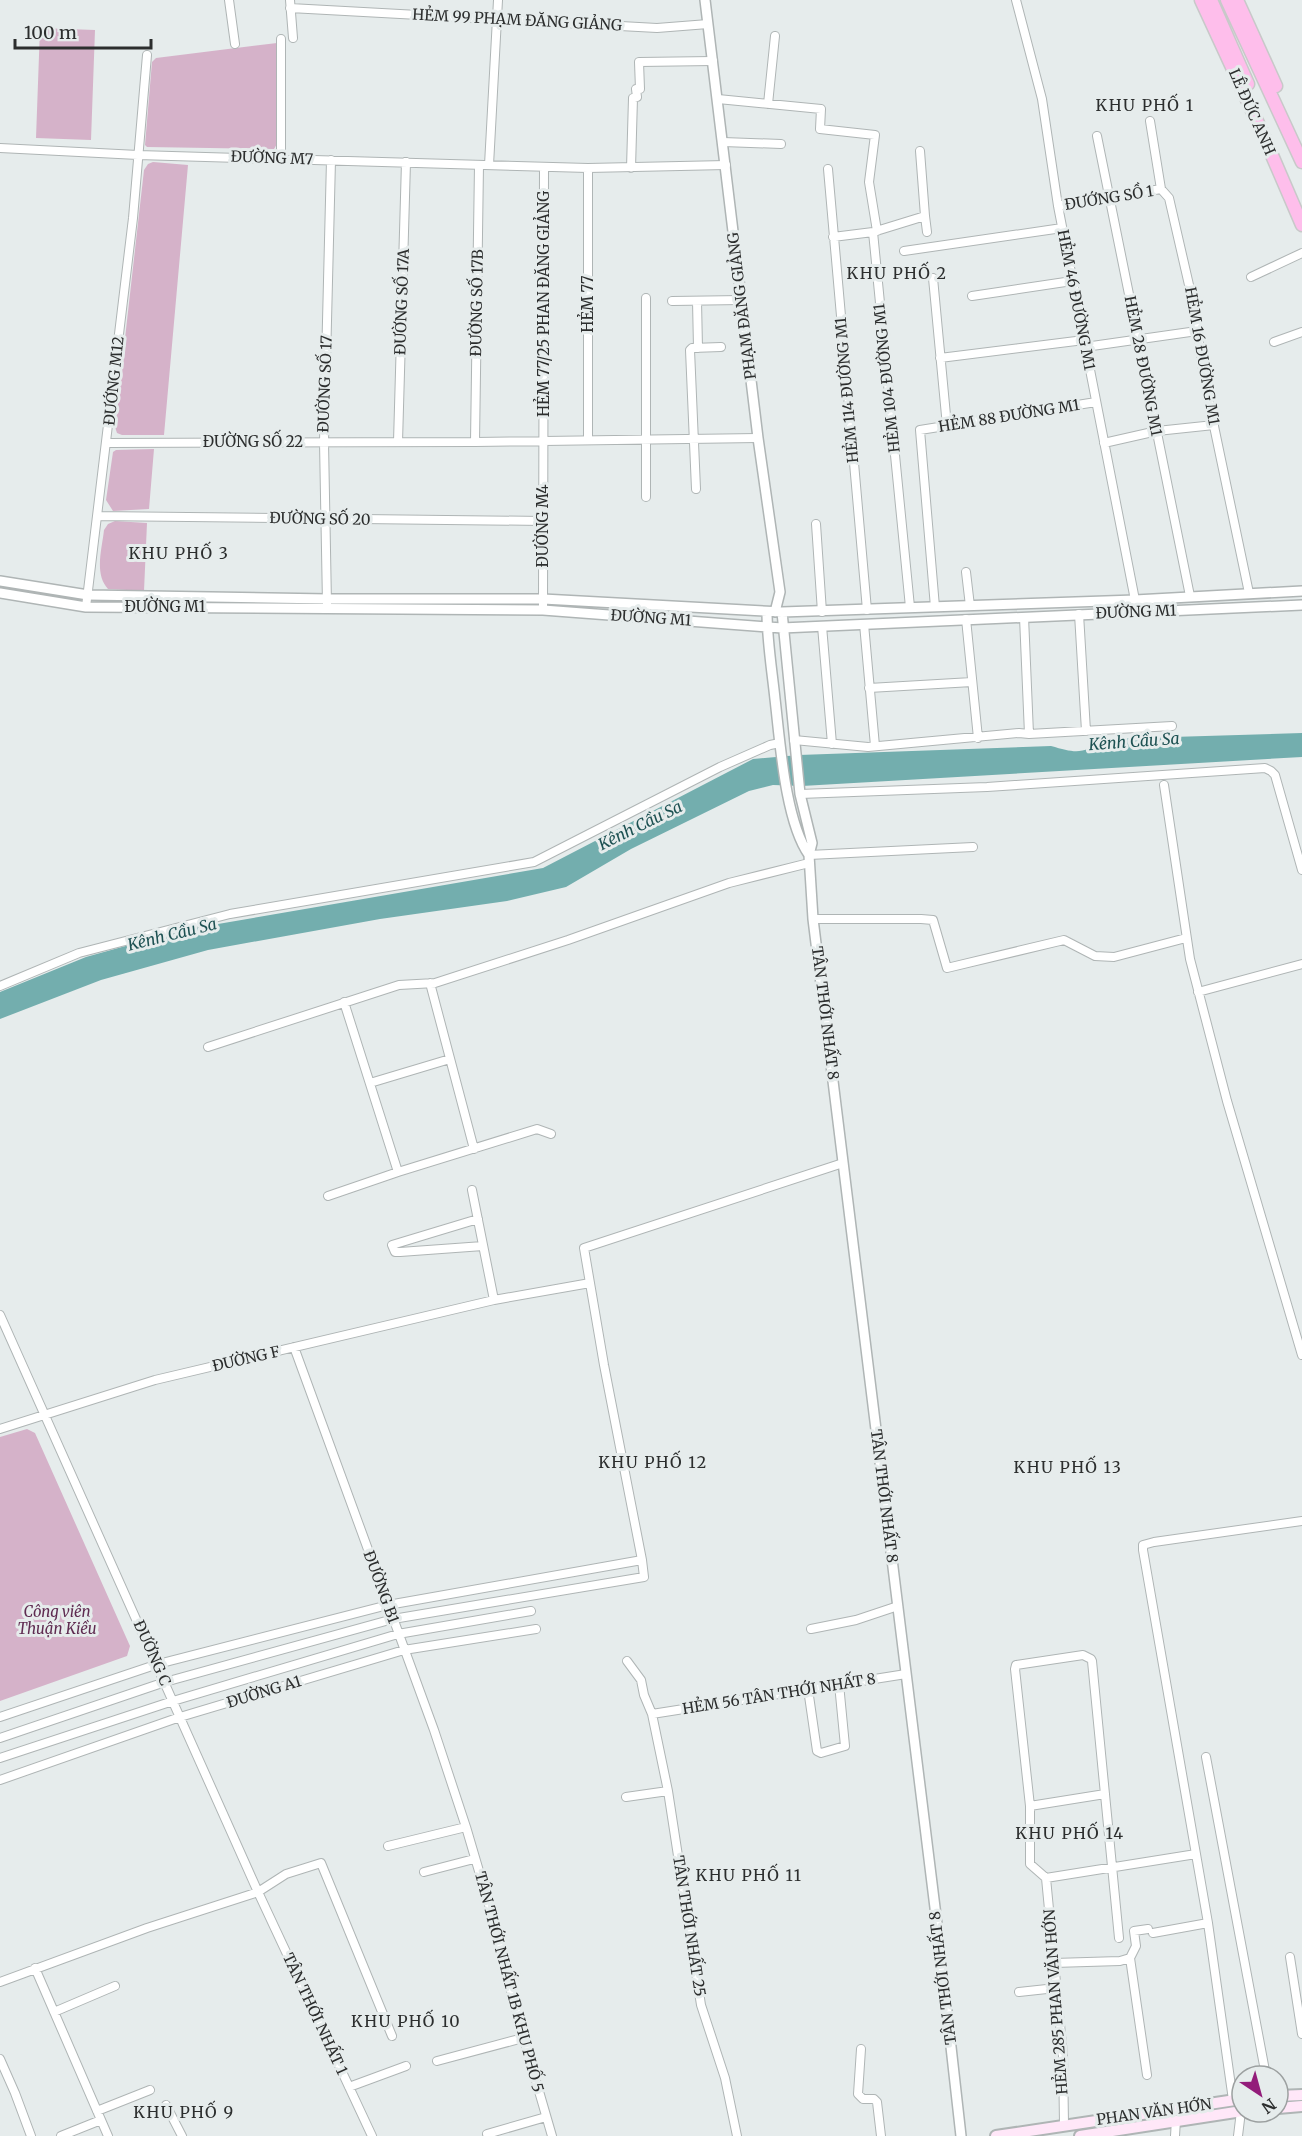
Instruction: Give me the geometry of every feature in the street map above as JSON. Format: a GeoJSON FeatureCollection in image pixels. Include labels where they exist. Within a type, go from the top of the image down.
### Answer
{"type":"FeatureCollection","features":[{"type":"Feature","properties":{"kind":"highway","name":"LÊ ĐỨC ANH"},"geometry":{"type":"LineString","coordinates":[[1201,0],[1302,225]]}},
{"type":"Feature","properties":{"kind":"highway","name":"LÊ ĐỨC ANH"},"geometry":{"type":"LineString","coordinates":[[1211,0],[1302,205]]}},
{"type":"Feature","properties":{"kind":"highway","name":"LÊ ĐỨC ANH"},"geometry":{"type":"LineString","coordinates":[[1227,0],[1302,162]]}},
{"type":"Feature","properties":{"kind":"highway"},"geometry":{"type":"LineString","coordinates":[[1237,0],[1302,144]]}},
{"type":"Feature","properties":{"kind":"main road","name":"PHAN VĂN HỚN"},"geometry":{"type":"LineString","coordinates":[[996,2136],[1230,2100]]}},
{"type":"Feature","properties":{"kind":"main road","name":"PHAN VĂN HỚN"},"geometry":{"type":"LineString","coordinates":[[1080,2136],[1230,2113]]}},
{"type":"Feature","properties":{"kind":"street"},"geometry":{"type":"LineString","coordinates":[[229,0],[235,44]]}},
{"type":"Feature","properties":{"kind":"street"},"geometry":{"type":"LineString","coordinates":[[489,165],[498,0]]}},
{"type":"Feature","properties":{"kind":"street","name":"PHẠM ĐĂNG GIẢNG"},"geometry":{"type":"LineString","coordinates":[[705,0],[758,438],[780,592],[767,627],[788,796]]}},
{"type":"Feature","properties":{"kind":"street","name":"HẺM 46 ĐƯỜNG M1"},"geometry":{"type":"LineString","coordinates":[[1016,0],[1041,92],[1062,228],[1135,600]]}},
{"type":"Feature","properties":{"kind":"street"},"geometry":{"type":"LineString","coordinates":[[290,4],[292,38]]}},
{"type":"Feature","properties":{"kind":"street","name":"HẺM 99 PHẠM ĐĂNG GIẢNG"},"geometry":{"type":"LineString","coordinates":[[290,4],[497,20],[657,28],[708,24]]}},
{"type":"Feature","properties":{"kind":"street"},"geometry":{"type":"LineString","coordinates":[[718,99],[768,105],[775,36]]}},
{"type":"Feature","properties":{"kind":"street"},"geometry":{"type":"LineString","coordinates":[[281,39],[282,158]]}},
{"type":"Feature","properties":{"kind":"street","name":"ĐƯỚNG M12"},"geometry":{"type":"LineString","coordinates":[[86,607],[107,443],[147,55]]}},
{"type":"Feature","properties":{"kind":"street"},"geometry":{"type":"LineString","coordinates":[[631,168],[633,98],[637,98],[636,89],[640,88],[639,62],[713,61]]}},
{"type":"Feature","properties":{"kind":"street","name":"HẺM 104 ĐƯỜNG M1"},"geometry":{"type":"LineString","coordinates":[[768,105],[821,109],[820,129],[875,135],[869,182],[910,608]]}},
{"type":"Feature","properties":{"kind":"street","name":"HẺM 16 ĐƯỜNG M1"},"geometry":{"type":"LineString","coordinates":[[1150,121],[1161,189],[1169,198],[1192,298],[1206,388],[1250,593]]}},
{"type":"Feature","properties":{"kind":"street","name":"HẺM 28 ĐƯỜNG M1"},"geometry":{"type":"LineString","coordinates":[[1097,136],[1190,597]]}},
{"type":"Feature","properties":{"kind":"street"},"geometry":{"type":"LineString","coordinates":[[723,142],[781,144]]}},
{"type":"Feature","properties":{"kind":"street","name":"ĐƯỜNG M7"},"geometry":{"type":"LineString","coordinates":[[0,148],[544,167],[631,168],[726,165]]}},
{"type":"Feature","properties":{"kind":"street"},"geometry":{"type":"LineString","coordinates":[[920,151],[927,232]]}},
{"type":"Feature","properties":{"kind":"street","name":"ĐƯỜNG SỐ 17"},"geometry":{"type":"LineString","coordinates":[[327,604],[324,442],[332,160]]}},
{"type":"Feature","properties":{"kind":"street","name":"ĐƯỜNG SỐ 17A"},"geometry":{"type":"LineString","coordinates":[[398,442],[406,162]]}},
{"type":"Feature","properties":{"kind":"street","name":"ĐƯỜNG SỐ 17B"},"geometry":{"type":"LineString","coordinates":[[476,442],[479,165]]}},
{"type":"Feature","properties":{"kind":"street","name":"HẺM 77/25 PHAN ĐĂNG GIẢNG"},"geometry":{"type":"LineString","coordinates":[[543,441],[544,167]]}},
{"type":"Feature","properties":{"kind":"street","name":"HẺM 77"},"geometry":{"type":"LineString","coordinates":[[588,168],[588,440]]}},
{"type":"Feature","properties":{"kind":"street","name":"HẺM 114 ĐƯỜNG M1"},"geometry":{"type":"LineString","coordinates":[[828,169],[867,610]]}},
{"type":"Feature","properties":{"kind":"street","name":"ĐƯỚNG SỒ 1"},"geometry":{"type":"LineString","coordinates":[[1058,206],[1161,189]]}},
{"type":"Feature","properties":{"kind":"street"},"geometry":{"type":"LineString","coordinates":[[833,237],[875,231],[925,216]]}},
{"type":"Feature","properties":{"kind":"street"},"geometry":{"type":"LineString","coordinates":[[904,251],[1062,228]]}},
{"type":"Feature","properties":{"kind":"street"},"geometry":{"type":"LineString","coordinates":[[1251,277],[1302,253]]}},
{"type":"Feature","properties":{"kind":"street"},"geometry":{"type":"LineString","coordinates":[[933,278],[947,426]]}},
{"type":"Feature","properties":{"kind":"street"},"geometry":{"type":"LineString","coordinates":[[972,296],[1072,280]]}},
{"type":"Feature","properties":{"kind":"street"},"geometry":{"type":"LineString","coordinates":[[646,298],[646,497]]}},
{"type":"Feature","properties":{"kind":"street"},"geometry":{"type":"LineString","coordinates":[[672,301],[742,300]]}},
{"type":"Feature","properties":{"kind":"street"},"geometry":{"type":"LineString","coordinates":[[697,301],[698,348]]}},
{"type":"Feature","properties":{"kind":"street"},"geometry":{"type":"LineString","coordinates":[[940,358],[1197,332]]}},
{"type":"Feature","properties":{"kind":"street"},"geometry":{"type":"LineString","coordinates":[[1274,342],[1302,332]]}},
{"type":"Feature","properties":{"kind":"street"},"geometry":{"type":"LineString","coordinates":[[696,489],[690,350],[721,347]]}},
{"type":"Feature","properties":{"kind":"street","name":"HẺM 88 ĐƯỜNG M1"},"geometry":{"type":"LineString","coordinates":[[935,607],[920,430],[1096,402]]}},
{"type":"Feature","properties":{"kind":"street"},"geometry":{"type":"LineString","coordinates":[[1104,443],[1157,431],[1214,425]]}},
{"type":"Feature","properties":{"kind":"street","name":"ĐƯỜNG SỐ 22"},"geometry":{"type":"LineString","coordinates":[[107,443],[476,442],[758,438]]}},
{"type":"Feature","properties":{"kind":"street","name":"ĐƯỜNG M4"},"geometry":{"type":"LineString","coordinates":[[543,441],[543,610]]}},
{"type":"Feature","properties":{"kind":"street","name":"ĐƯỜNG SỐ 20"},"geometry":{"type":"LineString","coordinates":[[97,516],[543,521]]}},
{"type":"Feature","properties":{"kind":"street"},"geometry":{"type":"LineString","coordinates":[[816,524],[822,612]]}},
{"type":"Feature","properties":{"kind":"street"},"geometry":{"type":"LineString","coordinates":[[966,572],[970,606]]}},
{"type":"Feature","properties":{"kind":"street","name":"ĐƯỜNG M1"},"geometry":{"type":"LineString","coordinates":[[0,581],[88,595],[543,610],[782,628],[1302,604]]}},
{"type":"Feature","properties":{"kind":"street","name":"ĐƯỜNG M1"},"geometry":{"type":"LineString","coordinates":[[0,593],[86,607],[543,599],[774,612],[822,612],[1302,591]]}},
{"type":"Feature","properties":{"kind":"street"},"geometry":{"type":"LineString","coordinates":[[1190,597],[1193,610]]}},
{"type":"Feature","properties":{"kind":"street","name":"PHẠM ĐĂNG GIẢNG"},"geometry":{"type":"LineString","coordinates":[[774,612],[782,628],[800,794]]}},
{"type":"Feature","properties":{"kind":"street"},"geometry":{"type":"LineString","coordinates":[[1079,614],[1086,731]]}},
{"type":"Feature","properties":{"kind":"street"},"geometry":{"type":"LineString","coordinates":[[1024,617],[1029,735]]}},
{"type":"Feature","properties":{"kind":"street"},"geometry":{"type":"LineString","coordinates":[[966,619],[978,738]]}},
{"type":"Feature","properties":{"kind":"street"},"geometry":{"type":"LineString","coordinates":[[864,624],[875,746]]}},
{"type":"Feature","properties":{"kind":"street"},"geometry":{"type":"LineString","coordinates":[[822,626],[832,744]]}},
{"type":"Feature","properties":{"kind":"street"},"geometry":{"type":"LineString","coordinates":[[869,688],[972,682]]}},
{"type":"Feature","properties":{"kind":"street"},"geometry":{"type":"LineString","coordinates":[[794,740],[875,746],[1019,733],[1029,735],[1173,726]]}},
{"type":"Feature","properties":{"kind":"street"},"geometry":{"type":"LineString","coordinates":[[0,986],[79,953],[230,914],[534,862],[720,767],[770,745],[780,743]]}},
{"type":"Feature","properties":{"kind":"street"},"geometry":{"type":"LineString","coordinates":[[800,794],[987,787],[1265,768],[1275,775],[1302,870]]}},
{"type":"Feature","properties":{"kind":"street"},"geometry":{"type":"LineString","coordinates":[[1164,785],[1186,938],[1198,992],[1227,1101],[1302,1355]]}},
{"type":"Feature","properties":{"kind":"street","name":"TÂN THỚI NHẤT 8"},"geometry":{"type":"LineString","coordinates":[[800,794],[812,843],[809,859],[813,919],[961,2136]]}},
{"type":"Feature","properties":{"kind":"street","name":"TÂN THỚI NHẤT 8"},"geometry":{"type":"LineString","coordinates":[[788,796],[802,846],[809,859]]}},
{"type":"Feature","properties":{"kind":"street"},"geometry":{"type":"LineString","coordinates":[[208,1047],[399,986],[430,983],[567,940],[729,883],[809,859],[973,847]]}},
{"type":"Feature","properties":{"kind":"street"},"geometry":{"type":"LineString","coordinates":[[813,919],[933,920],[947,968],[1064,940],[1095,956],[1114,957],[1186,938]]}},
{"type":"Feature","properties":{"kind":"street"},"geometry":{"type":"LineString","coordinates":[[1198,992],[1302,963]]}},
{"type":"Feature","properties":{"kind":"street"},"geometry":{"type":"LineString","coordinates":[[430,983],[474,1149]]}},
{"type":"Feature","properties":{"kind":"street"},"geometry":{"type":"LineString","coordinates":[[344,1002],[398,1172]]}},
{"type":"Feature","properties":{"kind":"street"},"geometry":{"type":"LineString","coordinates":[[370,1083],[450,1059]]}},
{"type":"Feature","properties":{"kind":"street"},"geometry":{"type":"LineString","coordinates":[[328,1196],[537,1129],[551,1134]]}},
{"type":"Feature","properties":{"kind":"street"},"geometry":{"type":"LineString","coordinates":[[0,1738],[165,1682],[393,1619],[644,1577],[584,1248],[843,1163]]}},
{"type":"Feature","properties":{"kind":"street"},"geometry":{"type":"LineString","coordinates":[[472,1190],[494,1300]]}},
{"type":"Feature","properties":{"kind":"street"},"geometry":{"type":"LineString","coordinates":[[478,1219],[392,1245],[395,1252],[483,1246]]}},
{"type":"Feature","properties":{"kind":"street","name":"ĐƯỜNG F"},"geometry":{"type":"LineString","coordinates":[[0,1429],[155,1380],[494,1300],[590,1283]]}},
{"type":"Feature","properties":{"kind":"street","name":"ĐƯỜNG C"},"geometry":{"type":"LineString","coordinates":[[0,1316],[158,1664],[258,1892]]}},
{"type":"Feature","properties":{"kind":"street","name":"ĐƯỜNG B1"},"geometry":{"type":"LineString","coordinates":[[294,1347],[434,1730],[466,1827]]}},
{"type":"Feature","properties":{"kind":"street"},"geometry":{"type":"LineString","coordinates":[[1231,2064],[1143,1545],[1302,1521]]}},
{"type":"Feature","properties":{"kind":"street"},"geometry":{"type":"LineString","coordinates":[[0,1717],[158,1664],[388,1605],[642,1560]]}},
{"type":"Feature","properties":{"kind":"street"},"geometry":{"type":"LineString","coordinates":[[811,1629],[856,1620],[898,1606]]}},
{"type":"Feature","properties":{"kind":"street","name":"ĐƯỜNG A1"},"geometry":{"type":"LineString","coordinates":[[0,1758],[173,1701],[398,1635],[531,1611]]}},
{"type":"Feature","properties":{"kind":"street","name":"ĐƯỜNG A1"},"geometry":{"type":"LineString","coordinates":[[0,1780],[180,1717],[404,1650],[536,1629]]}},
{"type":"Feature","properties":{"kind":"street"},"geometry":{"type":"LineString","coordinates":[[1119,1938],[1112,1868],[1105,1794],[1091,1659],[1083,1655],[1016,1665],[1030,1806],[1030,1864],[1046,1878],[1112,1868],[1196,1854]]}},
{"type":"Feature","properties":{"kind":"street","name":"TÂN THỚI NHẤT 25"},"geometry":{"type":"LineString","coordinates":[[627,1661],[641,1680],[652,1714],[668,1791],[701,2005],[725,2078],[737,2136]]}},
{"type":"Feature","properties":{"kind":"street","name":"HẺM 56 TÂN THỚI NHẤT 8"},"geometry":{"type":"LineString","coordinates":[[652,1714],[906,1674]]}},
{"type":"Feature","properties":{"kind":"street"},"geometry":{"type":"LineString","coordinates":[[808,1689],[817,1751],[821,1753],[845,1746],[839,1684]]}},
{"type":"Feature","properties":{"kind":"street"},"geometry":{"type":"LineString","coordinates":[[1206,1757],[1264,2064]]}},
{"type":"Feature","properties":{"kind":"street"},"geometry":{"type":"LineString","coordinates":[[626,1797],[668,1791]]}},
{"type":"Feature","properties":{"kind":"street"},"geometry":{"type":"LineString","coordinates":[[1030,1806],[1105,1794]]}},
{"type":"Feature","properties":{"kind":"street"},"geometry":{"type":"LineString","coordinates":[[388,1846],[466,1827]]}},
{"type":"Feature","properties":{"kind":"street","name":"TÂN THỚI NHẤT 1B KHU PHỐ 5"},"geometry":{"type":"LineString","coordinates":[[466,1827],[552,2136]]}},
{"type":"Feature","properties":{"kind":"street"},"geometry":{"type":"LineString","coordinates":[[424,1872],[474,1859]]}},
{"type":"Feature","properties":{"kind":"street"},"geometry":{"type":"LineString","coordinates":[[0,1982],[147,1928],[258,1892],[286,1874],[321,1863],[392,2036]]}},
{"type":"Feature","properties":{"kind":"street","name":"HẺM 285 PHAN VĂN HỚN"},"geometry":{"type":"LineString","coordinates":[[1046,1878],[1063,2055],[1064,2125]]}},
{"type":"Feature","properties":{"kind":"street","name":"TÂN THỚI NHẤT 1"},"geometry":{"type":"LineString","coordinates":[[258,1892],[372,2136]]}},
{"type":"Feature","properties":{"kind":"street"},"geometry":{"type":"LineString","coordinates":[[1147,2075],[1130,1958],[1136,1946],[1134,1931],[1151,1931],[1208,1923]]}},
{"type":"Feature","properties":{"kind":"street"},"geometry":{"type":"LineString","coordinates":[[1290,1957],[1302,2034]]}},
{"type":"Feature","properties":{"kind":"street"},"geometry":{"type":"LineString","coordinates":[[1054,1963],[1120,1961],[1130,1958]]}},
{"type":"Feature","properties":{"kind":"street"},"geometry":{"type":"LineString","coordinates":[[35,1968],[108,2136]]}},
{"type":"Feature","properties":{"kind":"street"},"geometry":{"type":"LineString","coordinates":[[54,2012],[115,1986]]}},
{"type":"Feature","properties":{"kind":"street"},"geometry":{"type":"LineString","coordinates":[[1019,1992],[1056,1988]]}},
{"type":"Feature","properties":{"kind":"street"},"geometry":{"type":"LineString","coordinates":[[437,2061],[523,2038]]}},
{"type":"Feature","properties":{"kind":"street"},"geometry":{"type":"LineString","coordinates":[[861,2049],[859,2096],[862,2099],[874,2099],[877,2102],[881,2136]]}},
{"type":"Feature","properties":{"kind":"street"},"geometry":{"type":"LineString","coordinates":[[0,2059],[31,2136]]}},
{"type":"Feature","properties":{"kind":"street"},"geometry":{"type":"LineString","coordinates":[[349,2087],[406,2066]]}},
{"type":"Feature","properties":{"kind":"street"},"geometry":{"type":"LineString","coordinates":[[97,2111],[150,2090]]}},
{"type":"Feature","properties":{"kind":"street"},"geometry":{"type":"LineString","coordinates":[[166,2105],[182,2136]]}},
{"type":"Feature","properties":{"kind":"street"},"geometry":{"type":"LineString","coordinates":[[487,2134],[546,2117]]}},
{"type":"Feature","properties":{"kind":"street"},"geometry":{"type":"LineString","coordinates":[[62,2136],[101,2120]]}},
{"type":"Feature","properties":{"kind":"street"},"geometry":{"type":"LineString","coordinates":[[1175,2136],[1176,2120]]}},
{"type":"Feature","properties":{"kind":"green space"},"geometry":{"type":"Polygon","coordinates":[[[40,28],[95,30],[91,140],[36,138],[40,28]]]}},
{"type":"Feature","properties":{"kind":"green space"},"geometry":{"type":"Polygon","coordinates":[[[277,43],[281,48],[277,144],[274,149],[147,147],[145,145],[152,62],[156,58],[277,43]]]}},
{"type":"Feature","properties":{"kind":"green space"},"geometry":{"type":"Polygon","coordinates":[[[153,162],[188,165],[164,435],[122,435],[117,433],[115,427],[144,170],[148,164],[153,162]]]}},
{"type":"Feature","properties":{"kind":"green space"},"geometry":{"type":"Polygon","coordinates":[[[154,449],[149,509],[113,511],[106,500],[113,452],[154,449]]]}},
{"type":"Feature","properties":{"kind":"green space"},"geometry":{"type":"Polygon","coordinates":[[[115,521],[147,523],[144,591],[108,589],[101,576],[100,561],[104,530],[108,524],[115,521]]]}},
{"type":"Feature","properties":{"kind":"green space","name":"Công viên Thuận Kiều"},"geometry":{"type":"Polygon","coordinates":[[[27,1429],[35,1433],[130,1646],[127,1656],[0,1701],[0,1437],[27,1429]]]}},
{"type":"Feature","properties":{"kind":"water","name":"Kênh Cầu Sa"},"geometry":{"type":"Polygon","coordinates":[[[1302,733],[1302,757],[802,786],[773,785],[749,791],[631,849],[566,887],[507,901],[380,919],[208,950],[101,980],[0,1019],[0,992],[86,957],[183,930],[543,868],[753,759],[799,755],[1051,746],[1079,751],[1090,748],[1105,739],[1302,733]]]}},
{"type":"Feature","properties":{"kind":"district","name":"KHU PHỐ 1"},"geometry":{"type":"Point","coordinates":[1145,105]}},
{"type":"Feature","properties":{"kind":"district","name":"KHU PHỐ 2"},"geometry":{"type":"Point","coordinates":[897,273]}},
{"type":"Feature","properties":{"kind":"district","name":"KHU PHỐ 3"},"geometry":{"type":"Point","coordinates":[179,553]}},
{"type":"Feature","properties":{"kind":"district","name":"KHU PHỐ 12"},"geometry":{"type":"Point","coordinates":[653,1462]}},
{"type":"Feature","properties":{"kind":"district","name":"KHU PHỐ 13"},"geometry":{"type":"Point","coordinates":[1068,1467]}},
{"type":"Feature","properties":{"kind":"district","name":"KHU PHỐ 14"},"geometry":{"type":"Point","coordinates":[1070,1833]}},
{"type":"Feature","properties":{"kind":"district","name":"KHU PHỐ 11"},"geometry":{"type":"Point","coordinates":[749,1875]}},
{"type":"Feature","properties":{"kind":"district","name":"KHU PHỐ 10"},"geometry":{"type":"Point","coordinates":[406,2021]}},
{"type":"Feature","properties":{"kind":"district","name":"KHU PHỐ 9"},"geometry":{"type":"Point","coordinates":[184,2112]}}]}
